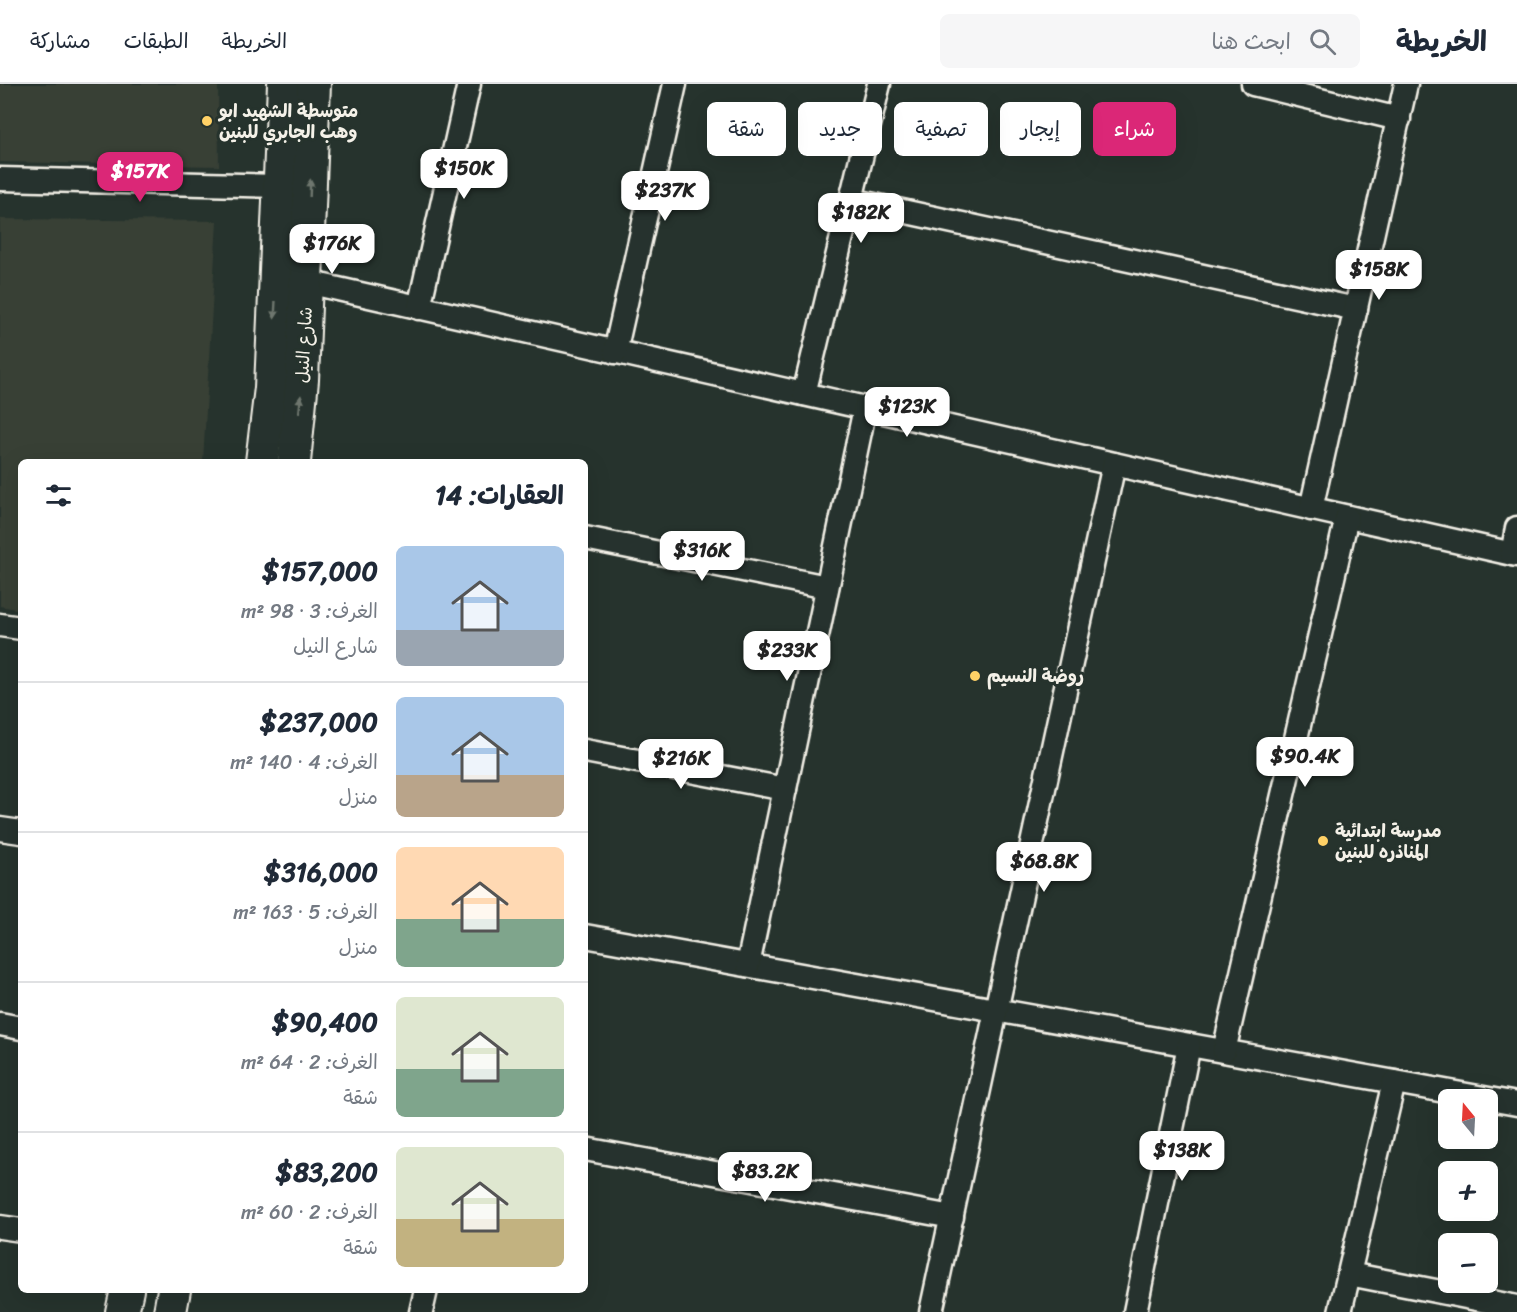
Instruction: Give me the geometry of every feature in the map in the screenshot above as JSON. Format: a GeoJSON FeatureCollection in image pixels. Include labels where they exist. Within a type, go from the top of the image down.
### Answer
{"type":"FeatureCollection","features":[{"type":"Feature","properties":{"kind":"main road"},"geometry":{"type":"LineString","coordinates":[[262,459],[271,388],[284,84]]}},
{"type":"Feature","properties":{"kind":"main road","name":"شارع النيل"},"geometry":{"type":"LineString","coordinates":[[294,459],[302,380],[315,84]]}},
{"type":"Feature","properties":{"kind":"main road"},"geometry":{"type":"LineString","coordinates":[[122,1312],[126,1293]]}},
{"type":"Feature","properties":{"kind":"main road"},"geometry":{"type":"LineString","coordinates":[[170,1312],[173,1293]]}},
{"type":"Feature","properties":{"kind":"street"},"geometry":{"type":"LineString","coordinates":[[419,308],[469,84]]}},
{"type":"Feature","properties":{"kind":"street"},"geometry":{"type":"LineString","coordinates":[[615,352],[675,84]]}},
{"type":"Feature","properties":{"kind":"street"},"geometry":{"type":"LineString","coordinates":[[804,394],[879,84]]}},
{"type":"Feature","properties":{"kind":"street"},"geometry":{"type":"LineString","coordinates":[[1253,84],[1399,119]]}},
{"type":"Feature","properties":{"kind":"street"},"geometry":{"type":"LineString","coordinates":[[1311,509],[1406,84]]}},
{"type":"Feature","properties":{"kind":"street"},"geometry":{"type":"LineString","coordinates":[[0,179],[280,186]]}},
{"type":"Feature","properties":{"kind":"street"},"geometry":{"type":"LineString","coordinates":[[851,200],[1356,309]]}},
{"type":"Feature","properties":{"kind":"street"},"geometry":{"type":"LineString","coordinates":[[307,282],[1514,554],[1517,528]]}},
{"type":"Feature","properties":{"kind":"street"},"geometry":{"type":"LineString","coordinates":[[748,965],[865,408]]}},
{"type":"Feature","properties":{"kind":"street"},"geometry":{"type":"LineString","coordinates":[[931,1312],[1114,464]]}},
{"type":"Feature","properties":{"kind":"street"},"geometry":{"type":"LineString","coordinates":[[1224,1051],[1347,517]]}},
{"type":"Feature","properties":{"kind":"street"},"geometry":{"type":"LineString","coordinates":[[588,538],[827,587]]}},
{"type":"Feature","properties":{"kind":"street"},"geometry":{"type":"LineString","coordinates":[[0,625],[18,628]]}},
{"type":"Feature","properties":{"kind":"street"},"geometry":{"type":"LineString","coordinates":[[588,752],[785,789]]}},
{"type":"Feature","properties":{"kind":"street"},"geometry":{"type":"LineString","coordinates":[[0,829],[18,832]]}},
{"type":"Feature","properties":{"kind":"street"},"geometry":{"type":"LineString","coordinates":[[588,937],[1517,1104]]}},
{"type":"Feature","properties":{"kind":"street"},"geometry":{"type":"LineString","coordinates":[[0,1024],[18,1027]]}},
{"type":"Feature","properties":{"kind":"street"},"geometry":{"type":"LineString","coordinates":[[1135,1312],[1189,1045]]}},
{"type":"Feature","properties":{"kind":"street"},"geometry":{"type":"LineString","coordinates":[[1340,1312],[1394,1082]]}},
{"type":"Feature","properties":{"kind":"street"},"geometry":{"type":"LineString","coordinates":[[588,1150],[952,1217]]}},
{"type":"Feature","properties":{"kind":"street"},"geometry":{"type":"LineString","coordinates":[[0,1227],[18,1230]]}},
{"type":"Feature","properties":{"kind":"street"},"geometry":{"type":"LineString","coordinates":[[1349,1274],[1517,1307]]}},
{"type":"Feature","properties":{"kind":"street"},"geometry":{"type":"LineString","coordinates":[[421,1312],[425,1293]]}},
{"type":"Feature","properties":{"kind":"shaded area"},"geometry":{"type":"Polygon","coordinates":[[[0,84],[218,84],[219,166],[0,162],[0,84]]]}},
{"type":"Feature","properties":{"kind":"shaded area"},"geometry":{"type":"Polygon","coordinates":[[[0,219],[217,221],[203,459],[18,459],[18,609],[0,606],[0,219]]]}},
{"type":"Feature","properties":{"kind":"place","name":"متوسطة الشهيد ابو وهب الجابري للبنين"},"geometry":{"type":"Point","coordinates":[207,121]}},
{"type":"Feature","properties":{"kind":"place","name":"روضة النسيم"},"geometry":{"type":"Point","coordinates":[975,676]}},
{"type":"Feature","properties":{"kind":"place","name":"مدرسة ابتدائية المناذره للبنين"},"geometry":{"type":"Point","coordinates":[1323,841]}}]}
